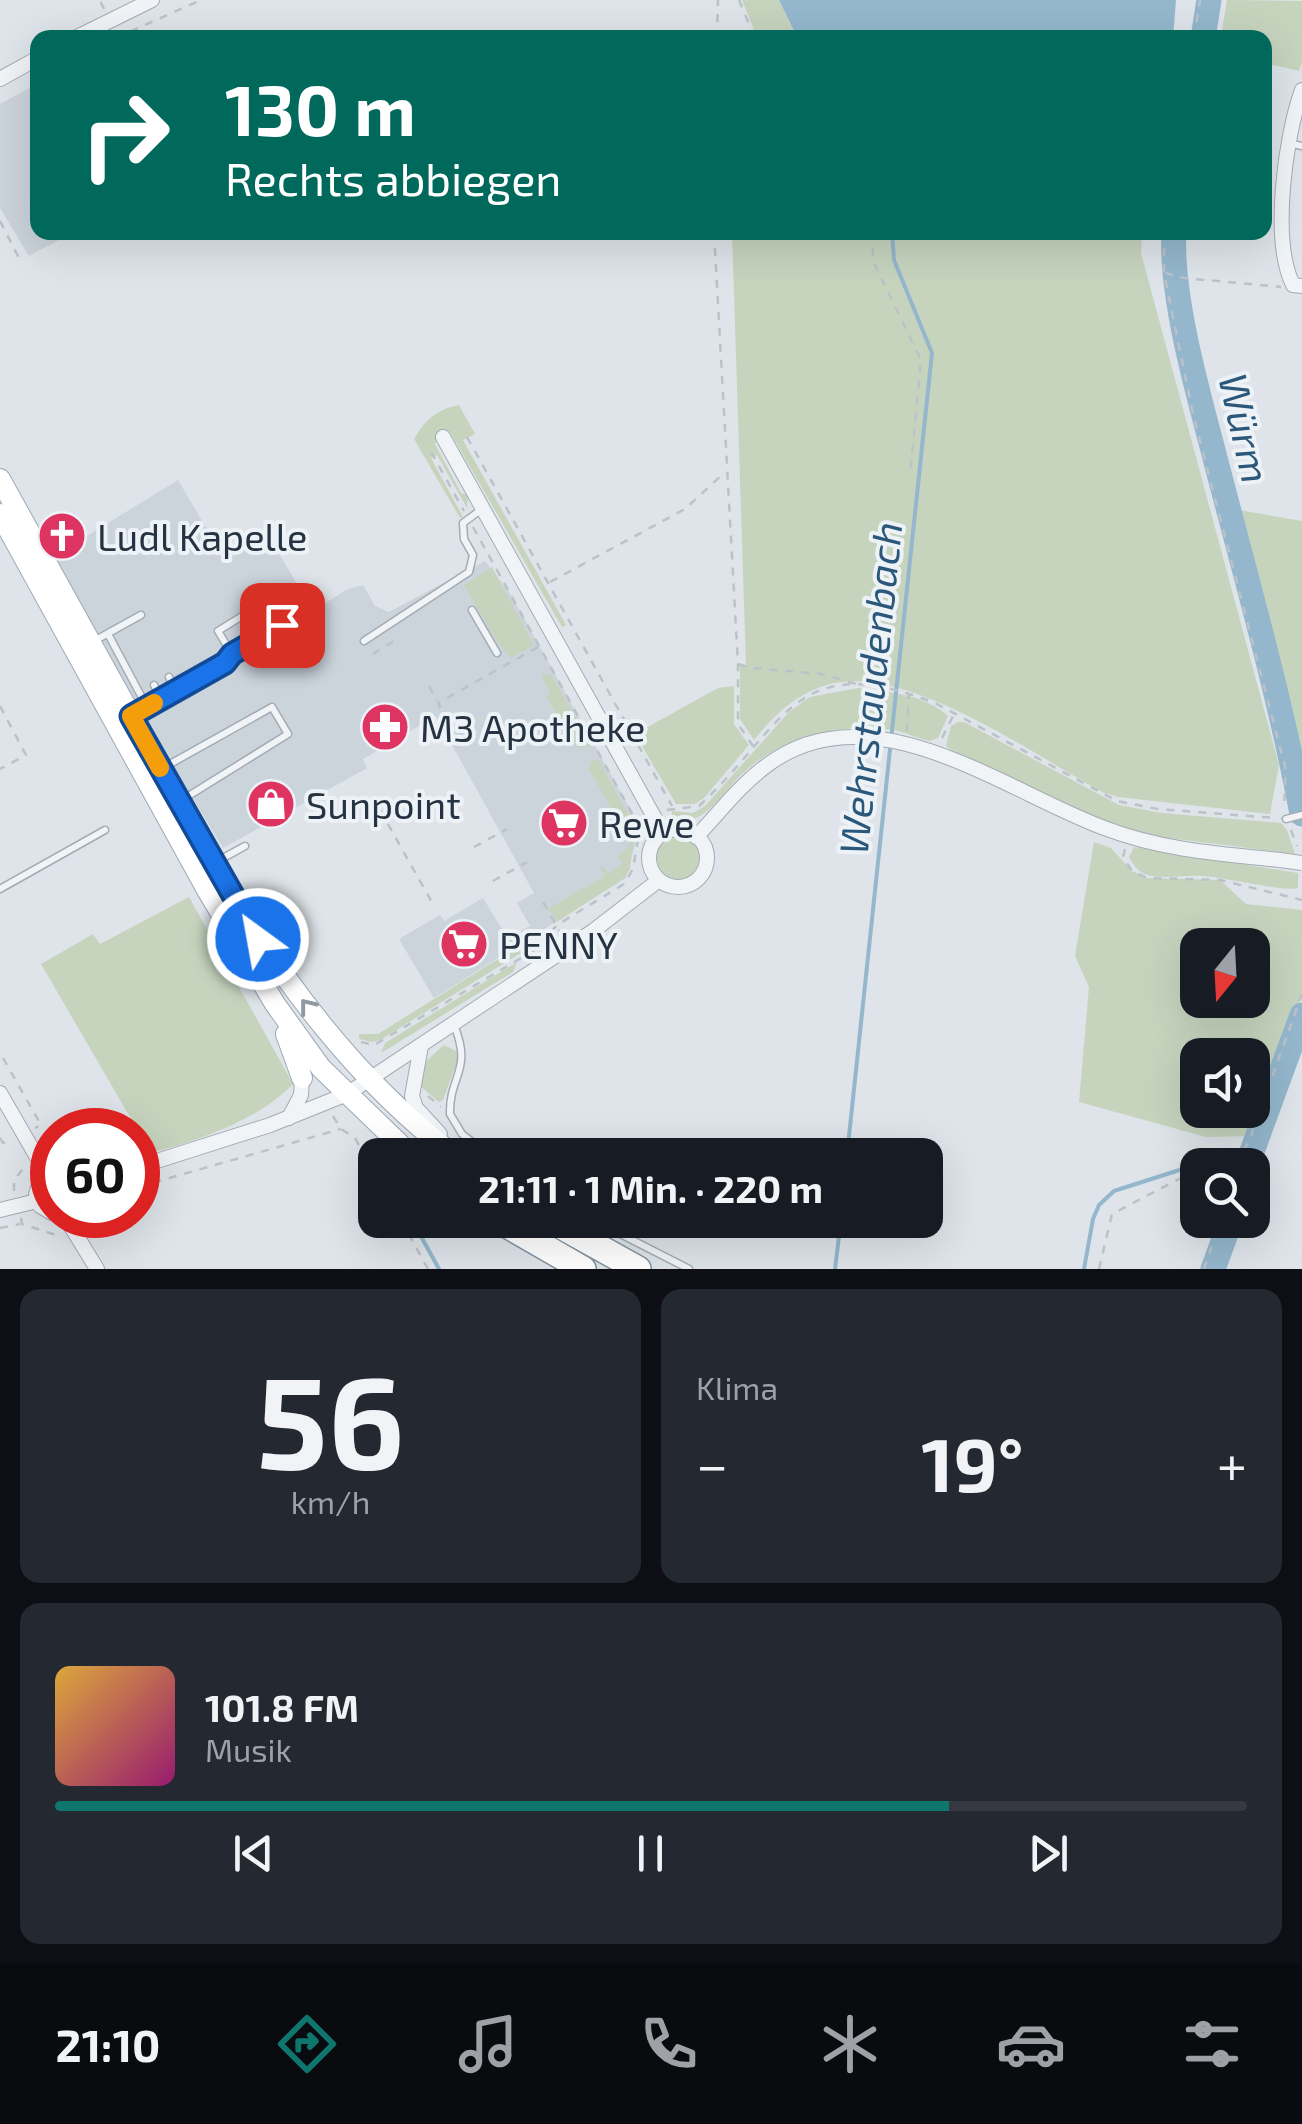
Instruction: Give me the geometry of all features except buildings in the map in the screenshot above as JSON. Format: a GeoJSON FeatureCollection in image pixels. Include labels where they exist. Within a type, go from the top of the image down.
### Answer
{"type":"FeatureCollection","features":[{"type":"Feature","properties":{"kind":"highway"},"geometry":{"type":"LineString","coordinates":[[529,1238],[583,1269]]}},
{"type":"Feature","properties":{"kind":"highway"},"geometry":{"type":"LineString","coordinates":[[582,1238],[638,1269]]}},
{"type":"Feature","properties":{"kind":"main road"},"geometry":{"type":"LineString","coordinates":[[0,480],[71,625]]}},
{"type":"Feature","properties":{"kind":"main road"},"geometry":{"type":"LineString","coordinates":[[0,514],[71,625],[92,643],[131,716],[153,774],[275,1004],[302,1078]]}},
{"type":"Feature","properties":{"kind":"main road"},"geometry":{"type":"LineString","coordinates":[[205,868],[324,1028],[370,1080],[434,1138]]}},
{"type":"Feature","properties":{"kind":"main road"},"geometry":{"type":"LineString","coordinates":[[275,1004],[313,1058],[393,1138]]}},
{"type":"Feature","properties":{"kind":"street"},"geometry":{"type":"LineString","coordinates":[[92,30],[152,0]]}},
{"type":"Feature","properties":{"kind":"street"},"geometry":{"type":"LineString","coordinates":[[0,78],[30,62]]}},
{"type":"Feature","properties":{"kind":"street"},"geometry":{"type":"LineString","coordinates":[[1297,286],[1285,269],[1282,244],[1302,90]]}},
{"type":"Feature","properties":{"kind":"street"},"geometry":{"type":"LineString","coordinates":[[443,437],[663,833]]}},
{"type":"Feature","properties":{"kind":"street"},"geometry":{"type":"LineString","coordinates":[[696,837],[742,786],[787,752],[839,737],[881,737],[935,753],[1126,836],[1167,846],[1300,859]]}},
{"type":"Feature","properties":{"kind":"street"},"geometry":{"type":"LineString","coordinates":[[677,830],[696,837],[706,859],[700,876],[676,887],[659,880],[652,872],[653,844],[663,833],[677,830]]}},
{"type":"Feature","properties":{"kind":"street"},"geometry":{"type":"LineString","coordinates":[[160,1159],[289,1118],[347,1094],[569,948],[659,880]]}},
{"type":"Feature","properties":{"kind":"street"},"geometry":{"type":"LineString","coordinates":[[422,1046],[412,1096],[416,1108],[442,1138]]}},
{"type":"Feature","properties":{"kind":"street"},"geometry":{"type":"LineString","coordinates":[[289,1118],[301,1095],[302,1078]]}},
{"type":"Feature","properties":{"kind":"street"},"geometry":{"type":"LineString","coordinates":[[0,1092],[30,1144]]}},
{"type":"Feature","properties":{"kind":"street"},"geometry":{"type":"LineString","coordinates":[[0,1210],[30,1203]]}},
{"type":"Feature","properties":{"kind":"street"},"geometry":{"type":"LineString","coordinates":[[78,1238],[98,1269]]}},
{"type":"Feature","properties":{"kind":"lane"},"geometry":{"type":"LineString","coordinates":[[364,640],[468,572],[474,555],[464,539],[463,523],[483,508]]}},
{"type":"Feature","properties":{"kind":"lane"},"geometry":{"type":"LineString","coordinates":[[142,630],[138,617],[92,643],[131,716],[225,663],[232,654],[282,625],[268,600],[218,630],[232,654]]}},
{"type":"Feature","properties":{"kind":"lane"},"geometry":{"type":"LineString","coordinates":[[472,610],[497,653]]}},
{"type":"Feature","properties":{"kind":"lane"},"geometry":{"type":"LineString","coordinates":[[122,626],[128,638]]}},
{"type":"Feature","properties":{"kind":"lane"},"geometry":{"type":"LineString","coordinates":[[169,677],[176,690]]}},
{"type":"Feature","properties":{"kind":"lane"},"geometry":{"type":"LineString","coordinates":[[154,685],[162,698]]}},
{"type":"Feature","properties":{"kind":"lane"},"geometry":{"type":"LineString","coordinates":[[153,774],[272,707],[288,734],[171,807]]}},
{"type":"Feature","properties":{"kind":"lane"},"geometry":{"type":"LineString","coordinates":[[0,889],[106,830]]}},
{"type":"Feature","properties":{"kind":"lane"},"geometry":{"type":"LineString","coordinates":[[205,868],[245,846]]}},
{"type":"Feature","properties":{"kind":"lane"},"geometry":{"type":"LineString","coordinates":[[454,1024],[463,1046],[462,1070],[450,1114],[467,1138]]}},
{"type":"Feature","properties":{"kind":"lane"},"geometry":{"type":"LineString","coordinates":[[628,1238],[689,1269]]}},
{"type":"Feature","properties":{"kind":"path"},"geometry":{"type":"LineString","coordinates":[[133,30],[200,0]]}},
{"type":"Feature","properties":{"kind":"path"},"geometry":{"type":"LineString","coordinates":[[718,0],[718,30]]}},
{"type":"Feature","properties":{"kind":"path"},"geometry":{"type":"LineString","coordinates":[[739,0],[751,30]]}},
{"type":"Feature","properties":{"kind":"path"},"geometry":{"type":"LineString","coordinates":[[1195,30],[1200,0]]}},
{"type":"Feature","properties":{"kind":"path"},"geometry":{"type":"LineString","coordinates":[[0,221],[20,258]]}},
{"type":"Feature","properties":{"kind":"path"},"geometry":{"type":"LineString","coordinates":[[714,240],[738,724],[753,746]]}},
{"type":"Feature","properties":{"kind":"path"},"geometry":{"type":"LineString","coordinates":[[872,240],[874,263],[920,360],[910,476]]}},
{"type":"Feature","properties":{"kind":"path"},"geometry":{"type":"LineString","coordinates":[[1164,240],[1164,273],[1193,414],[1286,770],[1283,800],[1294,817],[1300,859]]}},
{"type":"Feature","properties":{"kind":"path"},"geometry":{"type":"LineString","coordinates":[[1164,273],[1276,287],[1297,286]]}},
{"type":"Feature","properties":{"kind":"path"},"geometry":{"type":"LineString","coordinates":[[466,437],[673,807]]}},
{"type":"Feature","properties":{"kind":"path"},"geometry":{"type":"LineString","coordinates":[[356,1041],[374,1045],[382,1042],[533,951],[557,925],[628,880],[640,827],[431,452]]}},
{"type":"Feature","properties":{"kind":"path"},"geometry":{"type":"LineString","coordinates":[[550,583],[685,508],[725,472]]}},
{"type":"Feature","properties":{"kind":"path"},"geometry":{"type":"LineString","coordinates":[[372,654],[400,637]]}},
{"type":"Feature","properties":{"kind":"path"},"geometry":{"type":"LineString","coordinates":[[438,703],[539,646]]}},
{"type":"Feature","properties":{"kind":"path"},"geometry":{"type":"LineString","coordinates":[[738,664],[822,674],[863,686]]}},
{"type":"Feature","properties":{"kind":"path"},"geometry":{"type":"LineString","coordinates":[[428,686],[448,722]]}},
{"type":"Feature","properties":{"kind":"path"},"geometry":{"type":"LineString","coordinates":[[640,827],[673,807],[699,806],[798,700],[824,689],[863,686],[909,693],[1117,801],[1158,809],[1294,817]]}},
{"type":"Feature","properties":{"kind":"path"},"geometry":{"type":"LineString","coordinates":[[906,743],[909,693]]}},
{"type":"Feature","properties":{"kind":"path"},"geometry":{"type":"LineString","coordinates":[[0,706],[26,754],[0,769]]}},
{"type":"Feature","properties":{"kind":"path"},"geometry":{"type":"LineString","coordinates":[[935,753],[954,714]]}},
{"type":"Feature","properties":{"kind":"path"},"geometry":{"type":"LineString","coordinates":[[380,810],[434,906]]}},
{"type":"Feature","properties":{"kind":"path"},"geometry":{"type":"LineString","coordinates":[[474,847],[506,829]]}},
{"type":"Feature","properties":{"kind":"path"},"geometry":{"type":"LineString","coordinates":[[1126,836],[1124,858],[1132,870],[1147,878],[1220,880],[1302,900]]}},
{"type":"Feature","properties":{"kind":"path"},"geometry":{"type":"LineString","coordinates":[[493,881],[527,862]]}},
{"type":"Feature","properties":{"kind":"path"},"geometry":{"type":"LineString","coordinates":[[543,902],[569,948]]}},
{"type":"Feature","properties":{"kind":"path"},"geometry":{"type":"LineString","coordinates":[[1243,1148],[1302,994]]}},
{"type":"Feature","properties":{"kind":"path"},"geometry":{"type":"LineString","coordinates":[[2,1058],[32,1108]]}},
{"type":"Feature","properties":{"kind":"path"},"geometry":{"type":"LineString","coordinates":[[325,1104],[341,1129],[358,1143]]}},
{"type":"Feature","properties":{"kind":"path"},"geometry":{"type":"LineString","coordinates":[[160,1181],[341,1129]]}},
{"type":"Feature","properties":{"kind":"path"},"geometry":{"type":"LineString","coordinates":[[0,1138],[3,1144],[10,1140]]}},
{"type":"Feature","properties":{"kind":"path"},"geometry":{"type":"LineString","coordinates":[[1099,1269],[1112,1214],[1180,1180]]}},
{"type":"Feature","properties":{"kind":"path"},"geometry":{"type":"LineString","coordinates":[[0,1228],[22,1224]]}},
{"type":"Feature","properties":{"kind":"path"},"geometry":{"type":"LineString","coordinates":[[411,1238],[428,1269]]}},
{"type":"Feature","properties":{"kind":"path"},"geometry":{"type":"LineString","coordinates":[[1204,1269],[1215,1238]]}},
{"type":"Feature","properties":{"kind":"shaded area"},"geometry":{"type":"Polygon","coordinates":[[[30,88],[30,240],[59,240],[29,256],[0,208],[0,104],[30,88]]]}},
{"type":"Feature","properties":{"kind":"shaded area"},"geometry":{"type":"Polygon","coordinates":[[[178,480],[221,553],[265,530],[313,611],[346,590],[363,585],[375,606],[389,612],[485,561],[511,595],[640,827],[626,878],[434,998],[399,939],[440,915],[444,921],[483,898],[508,939],[530,926],[517,903],[534,893],[436,716],[363,759],[367,768],[223,848],[51,558],[178,480]]]}},
{"type":"Feature","properties":{"kind":"green space"},"geometry":{"type":"Polygon","coordinates":[[[742,0],[779,0],[794,30],[754,30],[742,0]]]}},
{"type":"Feature","properties":{"kind":"green space"},"geometry":{"type":"Polygon","coordinates":[[[1227,0],[1302,1],[1299,71],[1272,65],[1272,30],[1222,30],[1227,0]]]}},
{"type":"Feature","properties":{"kind":"green space"},"geometry":{"type":"Polygon","coordinates":[[[732,240],[1142,240],[1141,253],[1279,765],[1270,814],[1102,792],[940,703],[872,683],[842,682],[816,689],[782,710],[754,740],[740,719],[740,665],[746,665],[732,240]]]}},
{"type":"Feature","properties":{"kind":"green space"},"geometry":{"type":"Polygon","coordinates":[[[459,405],[475,434],[463,440],[566,625],[562,627],[450,432],[435,444],[461,493],[468,495],[467,508],[437,455],[431,458],[463,517],[460,518],[414,439],[432,416],[459,405]]]}},
{"type":"Feature","properties":{"kind":"green space"},"geometry":{"type":"Polygon","coordinates":[[[1239,510],[1302,521],[1302,774],[1239,510]]]}},
{"type":"Feature","properties":{"kind":"green space"},"geometry":{"type":"Polygon","coordinates":[[[492,567],[534,645],[511,658],[464,585],[492,567]]]}},
{"type":"Feature","properties":{"kind":"green space"},"geometry":{"type":"Polygon","coordinates":[[[541,676],[552,676],[590,744],[585,748],[576,747],[546,696],[551,693],[541,676]]]}},
{"type":"Feature","properties":{"kind":"green space"},"geometry":{"type":"Polygon","coordinates":[[[734,686],[734,724],[749,745],[704,798],[695,804],[676,804],[635,734],[718,688],[734,686]]]}},
{"type":"Feature","properties":{"kind":"green space"},"geometry":{"type":"Polygon","coordinates":[[[858,688],[905,695],[938,709],[948,716],[938,738],[930,741],[873,728],[811,735],[756,762],[702,815],[687,821],[672,816],[672,811],[693,813],[705,806],[789,712],[810,697],[858,688]]]}},
{"type":"Feature","properties":{"kind":"green space"},"geometry":{"type":"Polygon","coordinates":[[[958,722],[1119,805],[1162,813],[1281,823],[1295,854],[1145,835],[1110,823],[965,760],[946,746],[951,726],[958,722]]]}},
{"type":"Feature","properties":{"kind":"green space"},"geometry":{"type":"Polygon","coordinates":[[[598,759],[635,827],[630,869],[624,878],[557,922],[549,908],[605,876],[602,865],[608,874],[623,864],[618,856],[628,848],[629,841],[589,769],[592,761],[598,759]]]}},
{"type":"Feature","properties":{"kind":"green space"},"geometry":{"type":"Polygon","coordinates":[[[678,837],[693,843],[699,858],[693,873],[678,879],[663,873],[657,858],[663,843],[678,837]]]}},
{"type":"Feature","properties":{"kind":"green space"},"geometry":{"type":"Polygon","coordinates":[[[1094,842],[1111,848],[1132,871],[1147,878],[1220,880],[1246,904],[1302,910],[1302,995],[1270,1083],[1270,1038],[1180,1038],[1180,1128],[1254,1128],[1251,1136],[1206,1137],[1079,1102],[1089,987],[1075,956],[1094,842]]]}},
{"type":"Feature","properties":{"kind":"green space"},"geometry":{"type":"Polygon","coordinates":[[[1134,847],[1298,873],[1298,888],[1202,876],[1152,876],[1132,862],[1129,857],[1134,847]]]}},
{"type":"Feature","properties":{"kind":"green space"},"geometry":{"type":"Polygon","coordinates":[[[189,897],[293,1084],[245,1119],[160,1150],[160,1108],[125,1108],[41,964],[93,934],[100,944],[189,897]]]}},
{"type":"Feature","properties":{"kind":"green space"},"geometry":{"type":"Polygon","coordinates":[[[515,935],[521,953],[380,1040],[359,1039],[359,1034],[378,1034],[511,951],[507,939],[515,935]]]}},
{"type":"Feature","properties":{"kind":"green space"},"geometry":{"type":"Polygon","coordinates":[[[517,962],[513,972],[381,1053],[385,1043],[517,962]]]}},
{"type":"Feature","properties":{"kind":"green space"},"geometry":{"type":"Polygon","coordinates":[[[444,1045],[456,1051],[458,1059],[439,1102],[420,1086],[425,1062],[444,1045]]]}},
{"type":"Feature","properties":{"kind":"water"},"geometry":{"type":"Polygon","coordinates":[[[779,0],[1176,0],[1174,30],[794,30],[779,0]]]}},
{"type":"Feature","properties":{"kind":"waterway","name":"Würm"},"geometry":{"type":"LineString","coordinates":[[1204,30],[1209,0]]}},
{"type":"Feature","properties":{"kind":"waterway","name":"Wehrstaudenbach"},"geometry":{"type":"LineString","coordinates":[[849,1138],[932,353],[894,260],[893,240]]}},
{"type":"Feature","properties":{"kind":"waterway","name":"Würm"},"geometry":{"type":"LineString","coordinates":[[1174,240],[1176,283],[1186,341],[1272,677],[1302,814]]}},
{"type":"Feature","properties":{"kind":"waterway","name":"Würm"},"geometry":{"type":"LineString","coordinates":[[1253,1148],[1302,1015]]}},
{"type":"Feature","properties":{"kind":"waterway"},"geometry":{"type":"LineString","coordinates":[[1084,1269],[1099,1205],[1114,1191],[1180,1170]]}},
{"type":"Feature","properties":{"kind":"waterway"},"geometry":{"type":"LineString","coordinates":[[422,1238],[439,1269]]}},
{"type":"Feature","properties":{"kind":"waterway","name":"Wehrstaudenbach"},"geometry":{"type":"LineString","coordinates":[[835,1269],[839,1238]]}},
{"type":"Feature","properties":{"kind":"waterway","name":"Würm"},"geometry":{"type":"LineString","coordinates":[[1213,1269],[1224,1238]]}},
{"type":"Feature","properties":{"kind":"slow traffic"},"geometry":{"type":"LineString","coordinates":[[154,703],[131,716],[160,768]]}},
{"type":"Feature","properties":{"kind":"place","name":"Ludl Kapelle"},"geometry":{"type":"Point","coordinates":[62,536]}},
{"type":"Feature","properties":{"kind":"place","name":"M3 Apotheke"},"geometry":{"type":"Point","coordinates":[385,727]}},
{"type":"Feature","properties":{"kind":"place","name":"Sunpoint"},"geometry":{"type":"Point","coordinates":[271,804]}},
{"type":"Feature","properties":{"kind":"place","name":"Rewe"},"geometry":{"type":"Point","coordinates":[564,823]}},
{"type":"Feature","properties":{"kind":"place","name":"PENNY"},"geometry":{"type":"Point","coordinates":[464,944]}},
{"type":"Feature","properties":{"kind":"route"},"geometry":{"type":"LineString","coordinates":[[258,939],[131,716],[225,663],[232,654],[282,625]]}}]}
